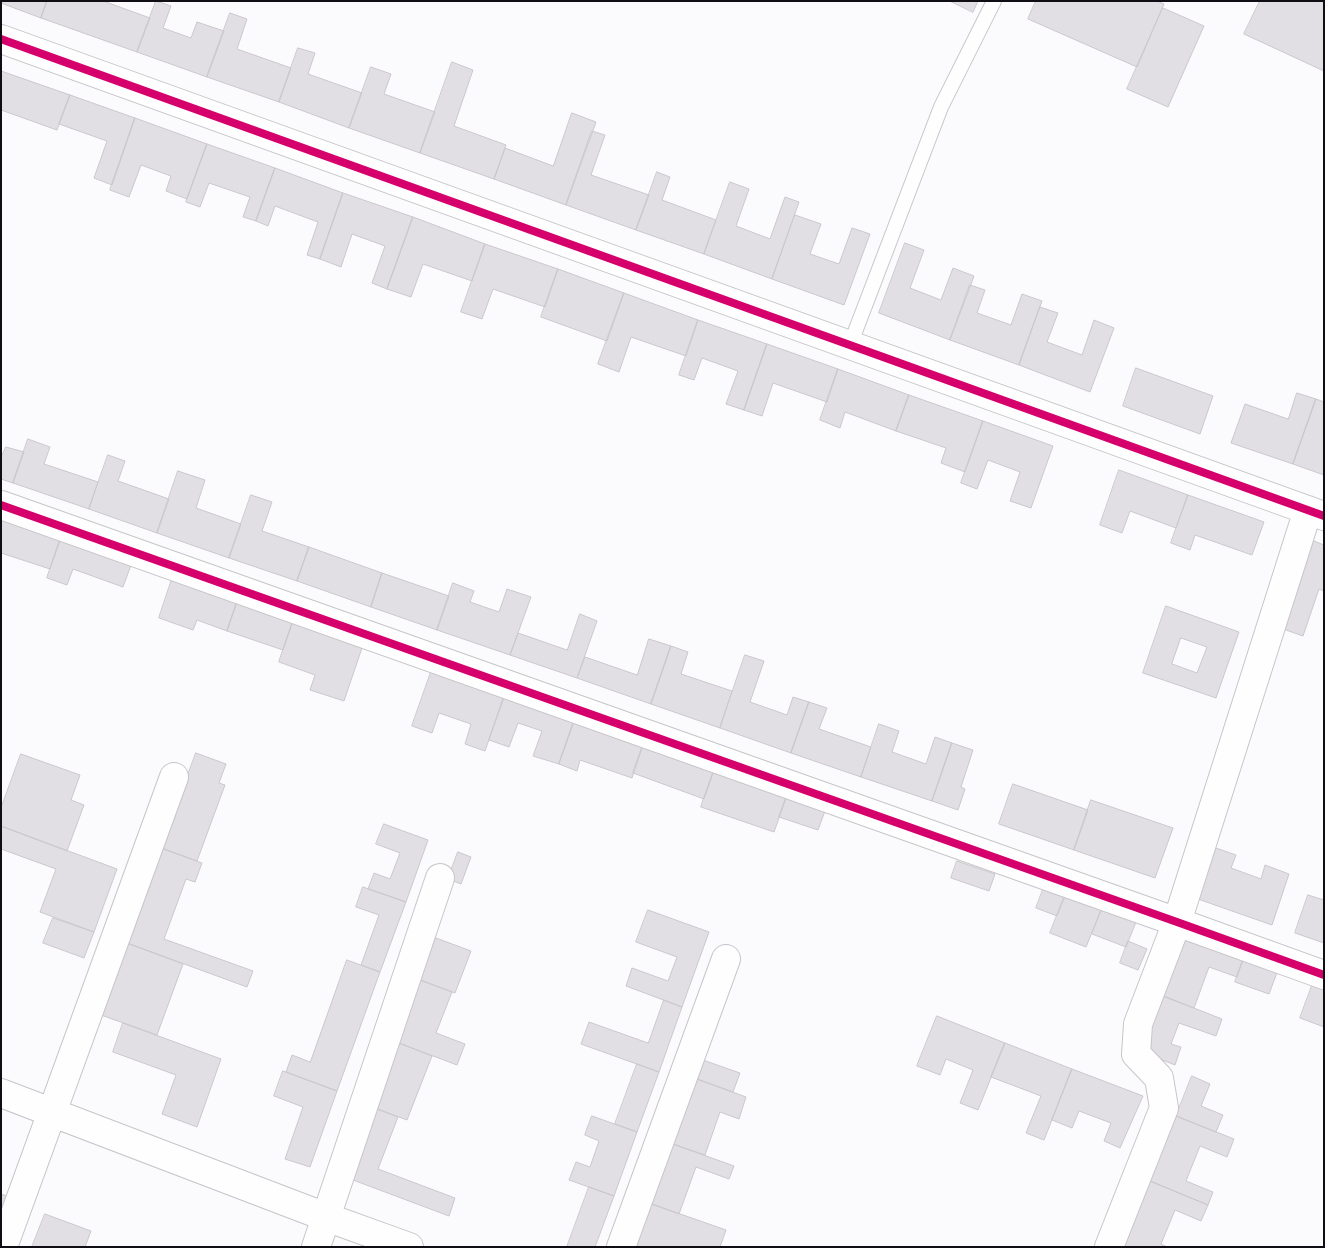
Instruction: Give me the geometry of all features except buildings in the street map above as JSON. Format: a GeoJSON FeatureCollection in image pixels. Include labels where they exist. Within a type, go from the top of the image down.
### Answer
{"type":"FeatureCollection","features":[{"type":"Feature","properties":{"kind":"street"},"geometry":{"type":"LineString","coordinates":[[1,39],[1316,513],[1177,922],[1138,1024],[1136,1054],[1159,1078],[1164,1108],[1109,1247]]}},
{"type":"Feature","properties":{"kind":"street"},"geometry":{"type":"LineString","coordinates":[[1,506],[1177,922],[1324,976]]}},
{"type":"Feature","properties":{"kind":"street"},"geometry":{"type":"LineString","coordinates":[[3,1247],[174,777]]}},
{"type":"Feature","properties":{"kind":"street"},"geometry":{"type":"LineString","coordinates":[[316,1247],[440,878]]}},
{"type":"Feature","properties":{"kind":"street"},"geometry":{"type":"LineString","coordinates":[[621,1247],[726,959]]}},
{"type":"Feature","properties":{"kind":"street"},"geometry":{"type":"LineString","coordinates":[[1,1093],[408,1247]]}},
{"type":"Feature","properties":{"kind":"lane"},"geometry":{"type":"LineString","coordinates":[[850,345],[941,108],[994,1]]}},
{"type":"Feature","properties":{"kind":"cycle path"},"geometry":{"type":"LineString","coordinates":[[1,39],[1324,516]]}},
{"type":"Feature","properties":{"kind":"cycle path"},"geometry":{"type":"LineString","coordinates":[[1,505],[1324,975]]}}]}
